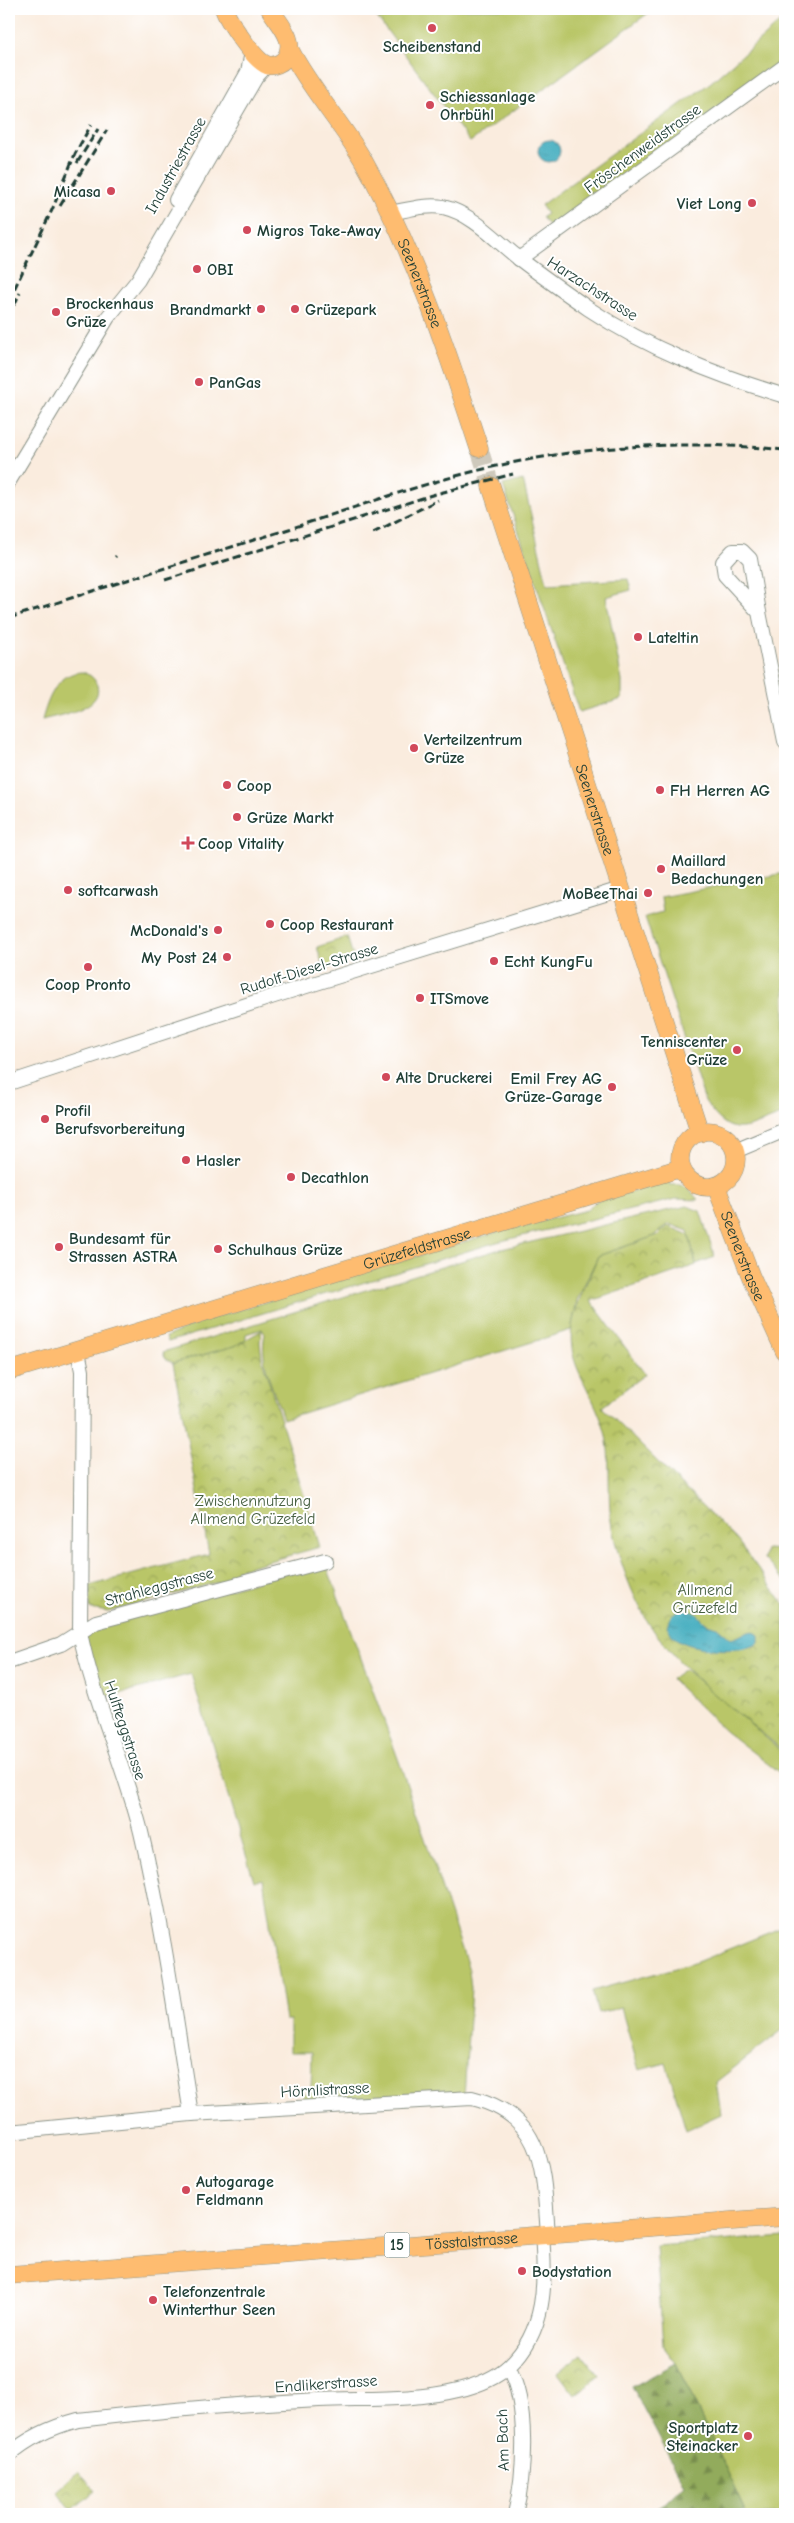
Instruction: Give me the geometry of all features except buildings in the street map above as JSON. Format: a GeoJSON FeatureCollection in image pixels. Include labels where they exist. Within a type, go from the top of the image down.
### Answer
{"type":"FeatureCollection","features":[{"type":"Feature","properties":{"kind":"main road","name":"Seenerstrasse"},"geometry":{"type":"LineString","coordinates":[[224,9],[252,52],[272,65],[287,70],[342,125]]}},
{"type":"Feature","properties":{"kind":"main road","name":"Seenerstrasse"},"geometry":{"type":"LineString","coordinates":[[270,9],[287,35],[290,50],[342,125],[390,213],[445,346],[479,448]]}},
{"type":"Feature","properties":{"kind":"main road"},"geometry":{"type":"LineString","coordinates":[[272,65],[285,59],[290,50]]}},
{"type":"Feature","properties":{"kind":"main road","name":"Seenerstrasse"},"geometry":{"type":"LineString","coordinates":[[491,486],[700,1133]]}},
{"type":"Feature","properties":{"kind":"main road"},"geometry":{"type":"LineString","coordinates":[[700,1133],[718,1133],[725,1137],[735,1150],[735,1167],[731,1175],[716,1186],[699,1186],[691,1182],[681,1168],[680,1159],[686,1143],[700,1133]]}},
{"type":"Feature","properties":{"kind":"main road","name":"Grüzefeldstrasse"},"geometry":{"type":"LineString","coordinates":[[9,1371],[681,1168]]}},
{"type":"Feature","properties":{"kind":"main road","name":"Seenerstrasse"},"geometry":{"type":"LineString","coordinates":[[716,1186],[751,1277],[785,1352]]}},
{"type":"Feature","properties":{"kind":"main road","name":"Tösstalstrasse"},"geometry":{"type":"LineString","coordinates":[[9,2274],[785,2217]]}},
{"type":"Feature","properties":{"kind":"street","name":"Industriestrasse"},"geometry":{"type":"LineString","coordinates":[[125,294],[132,277],[248,72],[252,52]]}},
{"type":"Feature","properties":{"kind":"street","name":"Industriestrasse"},"geometry":{"type":"LineString","coordinates":[[9,481],[108,318],[125,294],[138,280],[256,77],[272,65]]}},
{"type":"Feature","properties":{"kind":"street","name":"Fröschenweidstrasse"},"geometry":{"type":"LineString","coordinates":[[520,259],[785,66]]}},
{"type":"Feature","properties":{"kind":"street","name":"Harzachstrasse"},"geometry":{"type":"LineString","coordinates":[[390,213],[415,208],[442,207],[476,223],[520,259],[615,326],[664,352],[734,380],[785,396]]}},
{"type":"Feature","properties":{"kind":"street"},"geometry":{"type":"LineString","coordinates":[[759,612],[785,741]]}},
{"type":"Feature","properties":{"kind":"street","name":"Rudolf-Diesel-Strasse"},"geometry":{"type":"LineString","coordinates":[[9,1083],[274,996],[621,888]]}},
{"type":"Feature","properties":{"kind":"street"},"geometry":{"type":"LineString","coordinates":[[735,1150],[785,1130]]}},
{"type":"Feature","properties":{"kind":"street","name":"Hulfteggstrasse"},"geometry":{"type":"LineString","coordinates":[[78,1351],[82,1371],[80,1633],[87,1665],[140,1831],[167,1962],[191,2114]]}},
{"type":"Feature","properties":{"kind":"street","name":"Strahleggstrasse"},"geometry":{"type":"LineString","coordinates":[[9,1662],[61,1644],[96,1622],[325,1561]]}},
{"type":"Feature","properties":{"kind":"street","name":"Hörnlistrasse"},"geometry":{"type":"LineString","coordinates":[[9,2132],[191,2114],[464,2098],[496,2105],[515,2119],[527,2132],[542,2160],[545,2235]]}},
{"type":"Feature","properties":{"kind":"street","name":"Endlikerstrasse"},"geometry":{"type":"LineString","coordinates":[[9,2455],[41,2433],[78,2420],[292,2402],[442,2392],[479,2384],[508,2367],[524,2350],[535,2329],[543,2299],[545,2235]]}},
{"type":"Feature","properties":{"kind":"street","name":"Am Bach"},"geometry":{"type":"LineString","coordinates":[[508,2367],[516,2387],[523,2455],[515,2514]]}},
{"type":"Feature","properties":{"kind":"green space"},"geometry":{"type":"Polygon","coordinates":[[[371,9],[654,9],[470,142],[371,9]]]}},
{"type":"Feature","properties":{"kind":"green space"},"geometry":{"type":"Polygon","coordinates":[[[785,18],[785,66],[550,228],[542,217],[547,214],[541,205],[710,83],[785,18]]]}},
{"type":"Feature","properties":{"kind":"green space"},"geometry":{"type":"Polygon","coordinates":[[[523,480],[547,584],[628,579],[631,590],[606,597],[622,681],[622,699],[579,712],[503,485],[523,480]]]}},
{"type":"Feature","properties":{"kind":"green space"},"geometry":{"type":"Polygon","coordinates":[[[83,672],[92,677],[97,685],[97,693],[94,700],[79,710],[42,720],[47,704],[60,682],[74,673],[83,672]]]}},
{"type":"Feature","properties":{"kind":"green space","name":"Tenniscenter Grüze"},"geometry":{"type":"Polygon","coordinates":[[[785,873],[785,1114],[750,1126],[732,1127],[724,1123],[705,1101],[645,917],[663,912],[661,897],[785,873]]]}},
{"type":"Feature","properties":{"kind":"green space"},"geometry":{"type":"Polygon","coordinates":[[[347,937],[354,959],[324,969],[317,947],[347,937]]]}},
{"type":"Feature","properties":{"kind":"green space"},"geometry":{"type":"Polygon","coordinates":[[[669,1181],[671,1185],[680,1185],[687,1188],[698,1200],[676,1199],[497,1242],[168,1342],[166,1337],[202,1321],[497,1232],[587,1210],[596,1201],[669,1181]]]}},
{"type":"Feature","properties":{"kind":"green space"},"geometry":{"type":"Polygon","coordinates":[[[687,1206],[700,1211],[715,1257],[696,1264],[688,1231],[669,1224],[652,1237],[598,1256],[577,1300],[571,1330],[283,1419],[266,1366],[263,1344],[265,1334],[262,1329],[246,1334],[246,1339],[235,1346],[173,1363],[165,1358],[163,1352],[497,1250],[687,1206]]]}},
{"type":"Feature","properties":{"kind":"green space","name":"Allmend Grüzefeld"},"geometry":{"type":"Polygon","coordinates":[[[668,1226],[689,1235],[696,1265],[591,1301],[645,1374],[602,1407],[737,1540],[785,1605],[785,1752],[701,1682],[671,1652],[642,1612],[624,1569],[612,1528],[608,1452],[605,1432],[574,1358],[571,1342],[575,1314],[579,1299],[598,1256],[658,1235],[668,1226]]]}},
{"type":"Feature","properties":{"kind":"green space","name":"Zwischennutzung Allmend Grüzefeld"},"geometry":{"type":"Polygon","coordinates":[[[262,1330],[260,1342],[262,1359],[320,1547],[236,1570],[237,1577],[108,1612],[90,1609],[89,1586],[209,1554],[173,1363],[235,1346],[262,1330]]]}},
{"type":"Feature","properties":{"kind":"green space"},"geometry":{"type":"Polygon","coordinates":[[[766,1549],[785,1550],[785,1581],[764,1559],[766,1549]]]}},
{"type":"Feature","properties":{"kind":"green space"},"geometry":{"type":"Polygon","coordinates":[[[325,1561],[400,1764],[469,1970],[471,1988],[464,2097],[303,2108],[303,2094],[311,2094],[312,2052],[290,2052],[290,2020],[285,2020],[263,1879],[254,1881],[191,1674],[98,1700],[80,1633],[325,1561]]]}},
{"type":"Feature","properties":{"kind":"green space"},"geometry":{"type":"Polygon","coordinates":[[[685,1669],[785,1754],[785,1777],[725,1731],[671,1679],[685,1669]]]}},
{"type":"Feature","properties":{"kind":"green space"},"geometry":{"type":"Polygon","coordinates":[[[785,1926],[785,2028],[716,2082],[721,2114],[686,2130],[666,2063],[639,2070],[621,2008],[598,2013],[592,1991],[697,1962],[785,1926]]]}},
{"type":"Feature","properties":{"kind":"green space","name":"Sportplatz Steinacker"},"geometry":{"type":"Polygon","coordinates":[[[785,2236],[785,2514],[745,2514],[745,2509],[676,2363],[663,2346],[656,2246],[785,2236]]]}},
{"type":"Feature","properties":{"kind":"green space"},"geometry":{"type":"Polygon","coordinates":[[[582,2354],[599,2376],[575,2395],[558,2373],[582,2354]]]}},
{"type":"Feature","properties":{"kind":"green space"},"geometry":{"type":"Polygon","coordinates":[[[676,2363],[745,2509],[738,2514],[652,2514],[684,2484],[632,2387],[676,2363]]]}},
{"type":"Feature","properties":{"kind":"green space"},"geometry":{"type":"Polygon","coordinates":[[[78,2471],[95,2491],[72,2510],[56,2490],[78,2471]]]}},
{"type":"Feature","properties":{"kind":"water"},"geometry":{"type":"Polygon","coordinates":[[[549,140],[557,143],[560,151],[557,159],[549,162],[541,159],[538,151],[541,143],[549,140]]]}},
{"type":"Feature","properties":{"kind":"water"},"geometry":{"type":"Polygon","coordinates":[[[684,1609],[696,1613],[707,1624],[717,1627],[731,1639],[753,1631],[759,1635],[759,1643],[741,1649],[728,1650],[702,1648],[680,1641],[673,1636],[667,1626],[672,1615],[684,1609]]]}},
{"type":"Feature","properties":{"kind":"tunnel"},"geometry":{"type":"LineString","coordinates":[[479,448],[491,486]]}},
{"type":"Feature","properties":{"kind":"railway"},"geometry":{"type":"LineString","coordinates":[[9,300],[52,210],[75,154],[91,125]]}},
{"type":"Feature","properties":{"kind":"railway"},"geometry":{"type":"LineString","coordinates":[[77,163],[98,129]]}},
{"type":"Feature","properties":{"kind":"railway"},"geometry":{"type":"LineString","coordinates":[[60,206],[107,130]]}},
{"type":"Feature","properties":{"kind":"railway"},"geometry":{"type":"LineString","coordinates":[[9,316],[20,293]]}},
{"type":"Feature","properties":{"kind":"railway"},"geometry":{"type":"LineString","coordinates":[[9,618],[404,491],[491,467],[554,455],[653,446],[686,445],[785,450]]}},
{"type":"Feature","properties":{"kind":"railway"},"geometry":{"type":"LineString","coordinates":[[165,580],[432,495],[513,474]]}},
{"type":"Feature","properties":{"kind":"railway"},"geometry":{"type":"LineString","coordinates":[[373,533],[438,500]]}},
{"type":"Feature","properties":{"kind":"place","name":"Scheibenstand"},"geometry":{"type":"Point","coordinates":[432,28]}},
{"type":"Feature","properties":{"kind":"place","name":"Schiessanlage Ohrbühl"},"geometry":{"type":"Point","coordinates":[430,105]}},
{"type":"Feature","properties":{"kind":"place","name":"Micasa"},"geometry":{"type":"Point","coordinates":[111,191]}},
{"type":"Feature","properties":{"kind":"place","name":"Viet Long"},"geometry":{"type":"Point","coordinates":[752,203]}},
{"type":"Feature","properties":{"kind":"place","name":"Migros Take-Away"},"geometry":{"type":"Point","coordinates":[247,230]}},
{"type":"Feature","properties":{"kind":"place","name":"OBI"},"geometry":{"type":"Point","coordinates":[197,269]}},
{"type":"Feature","properties":{"kind":"place","name":"Brandmarkt"},"geometry":{"type":"Point","coordinates":[261,309]}},
{"type":"Feature","properties":{"kind":"place","name":"Grüzepark"},"geometry":{"type":"Point","coordinates":[295,309]}},
{"type":"Feature","properties":{"kind":"place","name":"Brockenhaus Grüze"},"geometry":{"type":"Point","coordinates":[56,312]}},
{"type":"Feature","properties":{"kind":"place","name":"PanGas"},"geometry":{"type":"Point","coordinates":[199,382]}},
{"type":"Feature","properties":{"kind":"place","name":"Lateltin"},"geometry":{"type":"Point","coordinates":[638,637]}},
{"type":"Feature","properties":{"kind":"place","name":"Verteilzentrum Grüze"},"geometry":{"type":"Point","coordinates":[414,748]}},
{"type":"Feature","properties":{"kind":"place","name":"Coop"},"geometry":{"type":"Point","coordinates":[227,785]}},
{"type":"Feature","properties":{"kind":"place","name":"FH Herren AG"},"geometry":{"type":"Point","coordinates":[660,790]}},
{"type":"Feature","properties":{"kind":"place","name":"Grüze Markt"},"geometry":{"type":"Point","coordinates":[237,817]}},
{"type":"Feature","properties":{"kind":"place","name":"Coop Vitality"},"geometry":{"type":"Point","coordinates":[188,843]}},
{"type":"Feature","properties":{"kind":"place","name":"Maillard Bedachungen"},"geometry":{"type":"Point","coordinates":[661,869]}},
{"type":"Feature","properties":{"kind":"place","name":"softcarwash"},"geometry":{"type":"Point","coordinates":[68,890]}},
{"type":"Feature","properties":{"kind":"place","name":"MoBeeThai"},"geometry":{"type":"Point","coordinates":[648,893]}},
{"type":"Feature","properties":{"kind":"place","name":"Coop Restaurant"},"geometry":{"type":"Point","coordinates":[270,924]}},
{"type":"Feature","properties":{"kind":"place","name":"McDonald's"},"geometry":{"type":"Point","coordinates":[218,930]}},
{"type":"Feature","properties":{"kind":"place","name":"My Post 24"},"geometry":{"type":"Point","coordinates":[227,957]}},
{"type":"Feature","properties":{"kind":"place","name":"Echt KungFu"},"geometry":{"type":"Point","coordinates":[494,961]}},
{"type":"Feature","properties":{"kind":"place","name":"Coop Pronto"},"geometry":{"type":"Point","coordinates":[88,967]}},
{"type":"Feature","properties":{"kind":"place","name":"ITSmove"},"geometry":{"type":"Point","coordinates":[420,998]}},
{"type":"Feature","properties":{"kind":"place","name":"Tenniscenter Grüze"},"geometry":{"type":"Point","coordinates":[737,1050]}},
{"type":"Feature","properties":{"kind":"place","name":"Alte Druckerei"},"geometry":{"type":"Point","coordinates":[386,1077]}},
{"type":"Feature","properties":{"kind":"place","name":"Emil Frey AG Grüze-Garage"},"geometry":{"type":"Point","coordinates":[612,1087]}},
{"type":"Feature","properties":{"kind":"place","name":"Profil Berufsvorbereitung"},"geometry":{"type":"Point","coordinates":[45,1119]}},
{"type":"Feature","properties":{"kind":"place","name":"Hasler"},"geometry":{"type":"Point","coordinates":[186,1160]}},
{"type":"Feature","properties":{"kind":"place","name":"Decathlon"},"geometry":{"type":"Point","coordinates":[291,1177]}},
{"type":"Feature","properties":{"kind":"place","name":"Bundesamt für Strassen ASTRA"},"geometry":{"type":"Point","coordinates":[59,1247]}},
{"type":"Feature","properties":{"kind":"place","name":"Schulhaus Grüze"},"geometry":{"type":"Point","coordinates":[218,1249]}},
{"type":"Feature","properties":{"kind":"place","name":"Autogarage Feldmann"},"geometry":{"type":"Point","coordinates":[186,2190]}},
{"type":"Feature","properties":{"kind":"place","name":"Bodystation"},"geometry":{"type":"Point","coordinates":[522,2271]}},
{"type":"Feature","properties":{"kind":"place","name":"Telefonzentrale Winterthur Seen"},"geometry":{"type":"Point","coordinates":[153,2300]}},
{"type":"Feature","properties":{"kind":"place","name":"Sportplatz Steinacker"},"geometry":{"type":"Point","coordinates":[748,2436]}}]}
